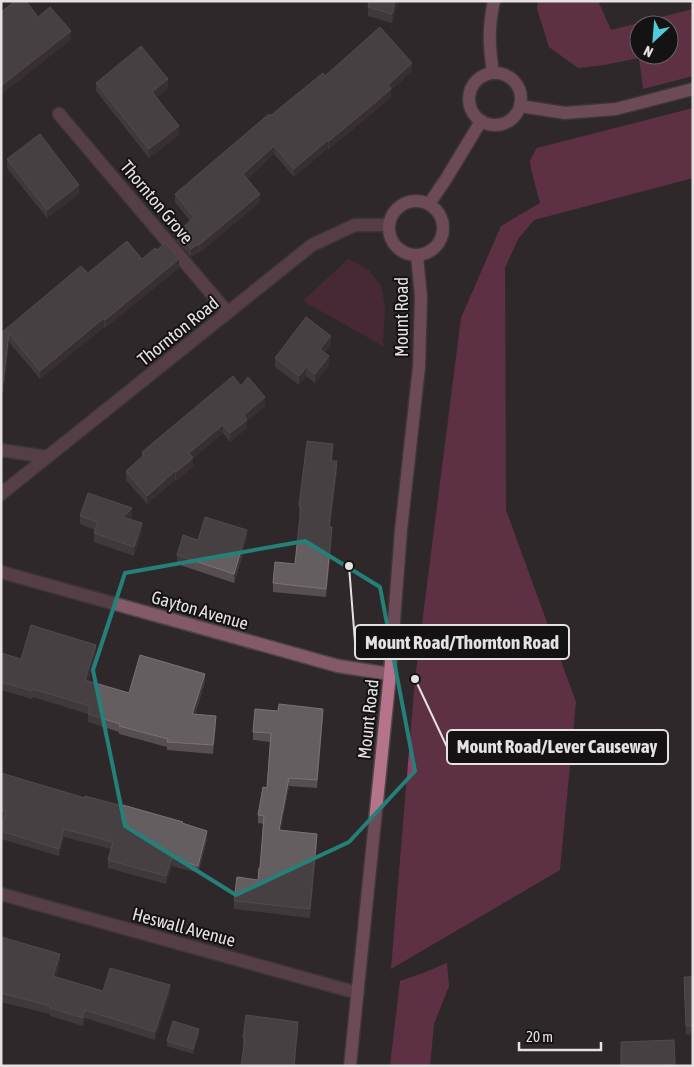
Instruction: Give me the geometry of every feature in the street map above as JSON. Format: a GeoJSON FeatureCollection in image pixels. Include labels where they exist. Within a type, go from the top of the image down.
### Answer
{"type":"FeatureCollection","features":[{"type":"Feature","properties":{"kind":"main road"},"geometry":{"type":"LineString","coordinates":[[494,1],[490,20],[490,48],[494,73]]}},
{"type":"Feature","properties":{"kind":"main road"},"geometry":{"type":"LineString","coordinates":[[494,73],[502,74],[515,82],[521,98],[517,113],[505,123],[497,125],[489,124],[475,116],[469,101],[473,85],[478,79],[494,73]]}},
{"type":"Feature","properties":{"kind":"main road"},"geometry":{"type":"LineString","coordinates":[[520,106],[565,113],[616,109],[693,89]]}},
{"type":"Feature","properties":{"kind":"main road"},"geometry":{"type":"LineString","coordinates":[[429,204],[482,121]]}},
{"type":"Feature","properties":{"kind":"main road"},"geometry":{"type":"LineString","coordinates":[[416,201],[429,204],[436,209],[441,217],[443,234],[434,248],[426,254],[417,256],[399,250],[389,234],[389,224],[391,216],[396,209],[405,203],[416,201]]}},
{"type":"Feature","properties":{"kind":"main road","name":"Mount Road"},"geometry":{"type":"LineString","coordinates":[[350,1066],[390,674],[401,530],[419,367],[421,297],[417,256]]}},
{"type":"Feature","properties":{"kind":"street","name":"Thornton Grove"},"geometry":{"type":"LineString","coordinates":[[59,114],[228,313]]}},
{"type":"Feature","properties":{"kind":"street","name":"Thornton Road"},"geometry":{"type":"LineString","coordinates":[[1,494],[312,245],[355,225],[389,224]]}},
{"type":"Feature","properties":{"kind":"street"},"geometry":{"type":"LineString","coordinates":[[1,450],[47,457]]}},
{"type":"Feature","properties":{"kind":"street","name":"Gayton Avenue"},"geometry":{"type":"LineString","coordinates":[[1,572],[338,666],[390,674]]}},
{"type":"Feature","properties":{"kind":"street","name":"Heswall Avenue"},"geometry":{"type":"LineString","coordinates":[[1,894],[358,993]]}},
{"type":"Feature","properties":{"kind":"highlighted area"},"geometry":{"type":"Polygon","coordinates":[[[305,541],[380,587],[415,771],[349,842],[236,895],[125,826],[93,670],[125,573],[305,541]]]}},
{"type":"Feature","properties":{"kind":"shaded area"},"geometry":{"type":"Polygon","coordinates":[[[538,1],[598,1],[611,30],[629,25],[629,60],[578,68],[549,47],[537,9],[538,1]]]}},
{"type":"Feature","properties":{"kind":"shaded area"},"geometry":{"type":"Polygon","coordinates":[[[693,9],[693,76],[643,89],[640,65],[679,65],[679,15],[670,15],[693,9]]]}},
{"type":"Feature","properties":{"kind":"shaded area"},"geometry":{"type":"Polygon","coordinates":[[[693,108],[693,178],[534,220],[518,239],[505,268],[506,510],[576,702],[560,870],[391,969],[415,679],[461,318],[501,226],[540,203],[530,160],[537,148],[693,108]]]}},
{"type":"Feature","properties":{"kind":"shaded area"},"geometry":{"type":"Polygon","coordinates":[[[348,259],[369,270],[381,286],[385,307],[383,346],[303,301],[348,259]]]}},
{"type":"Feature","properties":{"kind":"shaded area"},"geometry":{"type":"Polygon","coordinates":[[[447,963],[449,986],[434,1024],[430,1066],[390,1066],[400,981],[447,963]]]}},
{"type":"Feature","properties":{"kind":"building"},"geometry":{"type":"Polygon","coordinates":[[[15,1],[26,1],[38,17],[50,7],[71,31],[1,86],[1,12],[15,1]]]}},
{"type":"Feature","properties":{"kind":"building"},"geometry":{"type":"Polygon","coordinates":[[[369,1],[395,1],[392,14],[368,7],[369,1]]]}},
{"type":"Feature","properties":{"kind":"building"},"geometry":{"type":"Polygon","coordinates":[[[380,27],[412,63],[388,85],[391,89],[294,169],[274,146],[243,174],[260,194],[199,245],[191,249],[177,233],[194,217],[175,194],[269,114],[270,116],[323,73],[325,76],[380,27]]]}},
{"type":"Feature","properties":{"kind":"building"},"geometry":{"type":"Polygon","coordinates":[[[141,46],[168,79],[152,92],[179,126],[149,149],[96,83],[141,46]]]}},
{"type":"Feature","properties":{"kind":"building"},"geometry":{"type":"Polygon","coordinates":[[[40,134],[79,185],[47,210],[7,159],[40,134]]]}},
{"type":"Feature","properties":{"kind":"building"},"geometry":{"type":"Polygon","coordinates":[[[127,241],[142,259],[155,248],[157,250],[165,243],[179,259],[40,371],[9,333],[3,383],[1,383],[1,333],[81,266],[88,273],[127,241]]]}},
{"type":"Feature","properties":{"kind":"building"},"geometry":{"type":"Polygon","coordinates":[[[306,317],[331,336],[320,349],[329,356],[315,374],[306,367],[299,376],[275,358],[306,317]]]}},
{"type":"Feature","properties":{"kind":"building"},"geometry":{"type":"Polygon","coordinates":[[[233,376],[241,386],[248,377],[265,397],[244,415],[247,420],[230,433],[223,425],[189,453],[193,458],[147,496],[126,471],[144,455],[142,452],[233,376]]]}},
{"type":"Feature","properties":{"kind":"building"},"geometry":{"type":"Polygon","coordinates":[[[307,441],[333,444],[331,461],[337,461],[329,527],[332,527],[326,589],[273,583],[275,562],[295,564],[301,506],[299,506],[307,441]]]}},
{"type":"Feature","properties":{"kind":"building"},"geometry":{"type":"Polygon","coordinates":[[[88,493],[132,508],[123,517],[142,523],[134,547],[94,533],[98,522],[80,516],[88,493]]]}},
{"type":"Feature","properties":{"kind":"building"},"geometry":{"type":"Polygon","coordinates":[[[205,517],[247,530],[234,574],[177,555],[183,535],[198,540],[205,517]]]}},
{"type":"Feature","properties":{"kind":"building"},"geometry":{"type":"Polygon","coordinates":[[[31,625],[96,645],[85,680],[129,693],[140,655],[205,674],[192,714],[216,716],[213,745],[167,742],[168,739],[119,726],[120,724],[88,714],[90,706],[33,689],[32,691],[1,682],[1,653],[21,659],[31,625]]]}},
{"type":"Feature","properties":{"kind":"building"},"geometry":{"type":"Polygon","coordinates":[[[279,704],[323,709],[317,780],[289,778],[279,830],[317,834],[310,909],[234,901],[237,877],[258,880],[260,868],[264,816],[258,815],[263,787],[267,788],[271,733],[253,732],[255,709],[278,711],[279,704]]]}},
{"type":"Feature","properties":{"kind":"building"},"geometry":{"type":"Polygon","coordinates":[[[1,773],[85,798],[85,796],[123,805],[183,822],[207,831],[198,866],[172,858],[166,876],[108,860],[113,842],[64,829],[59,849],[1,831],[6,811],[1,810],[1,773]]]}},
{"type":"Feature","properties":{"kind":"building"},"geometry":{"type":"Polygon","coordinates":[[[1,937],[60,954],[53,976],[103,991],[110,968],[170,985],[155,1032],[85,1010],[83,1018],[50,1008],[51,1006],[1,993],[1,937]]]}},
{"type":"Feature","properties":{"kind":"building"},"geometry":{"type":"Polygon","coordinates":[[[684,977],[693,977],[693,1026],[686,1026],[684,977]]]}},
{"type":"Feature","properties":{"kind":"building"},"geometry":{"type":"Polygon","coordinates":[[[246,1015],[298,1022],[294,1066],[241,1066],[246,1015]]]}},
{"type":"Feature","properties":{"kind":"building"},"geometry":{"type":"Polygon","coordinates":[[[173,1021],[199,1029],[193,1049],[167,1041],[173,1021]]]}},
{"type":"Feature","properties":{"kind":"building"},"geometry":{"type":"Polygon","coordinates":[[[674,1040],[675,1064],[621,1066],[621,1042],[674,1040]]]}},
{"type":"Feature","properties":{"kind":"place","name":"Mount Road/Thornton Road"},"geometry":{"type":"Point","coordinates":[349,566]}},
{"type":"Feature","properties":{"kind":"place","name":"Mount Road/Lever Causeway"},"geometry":{"type":"Point","coordinates":[415,679]}}]}
